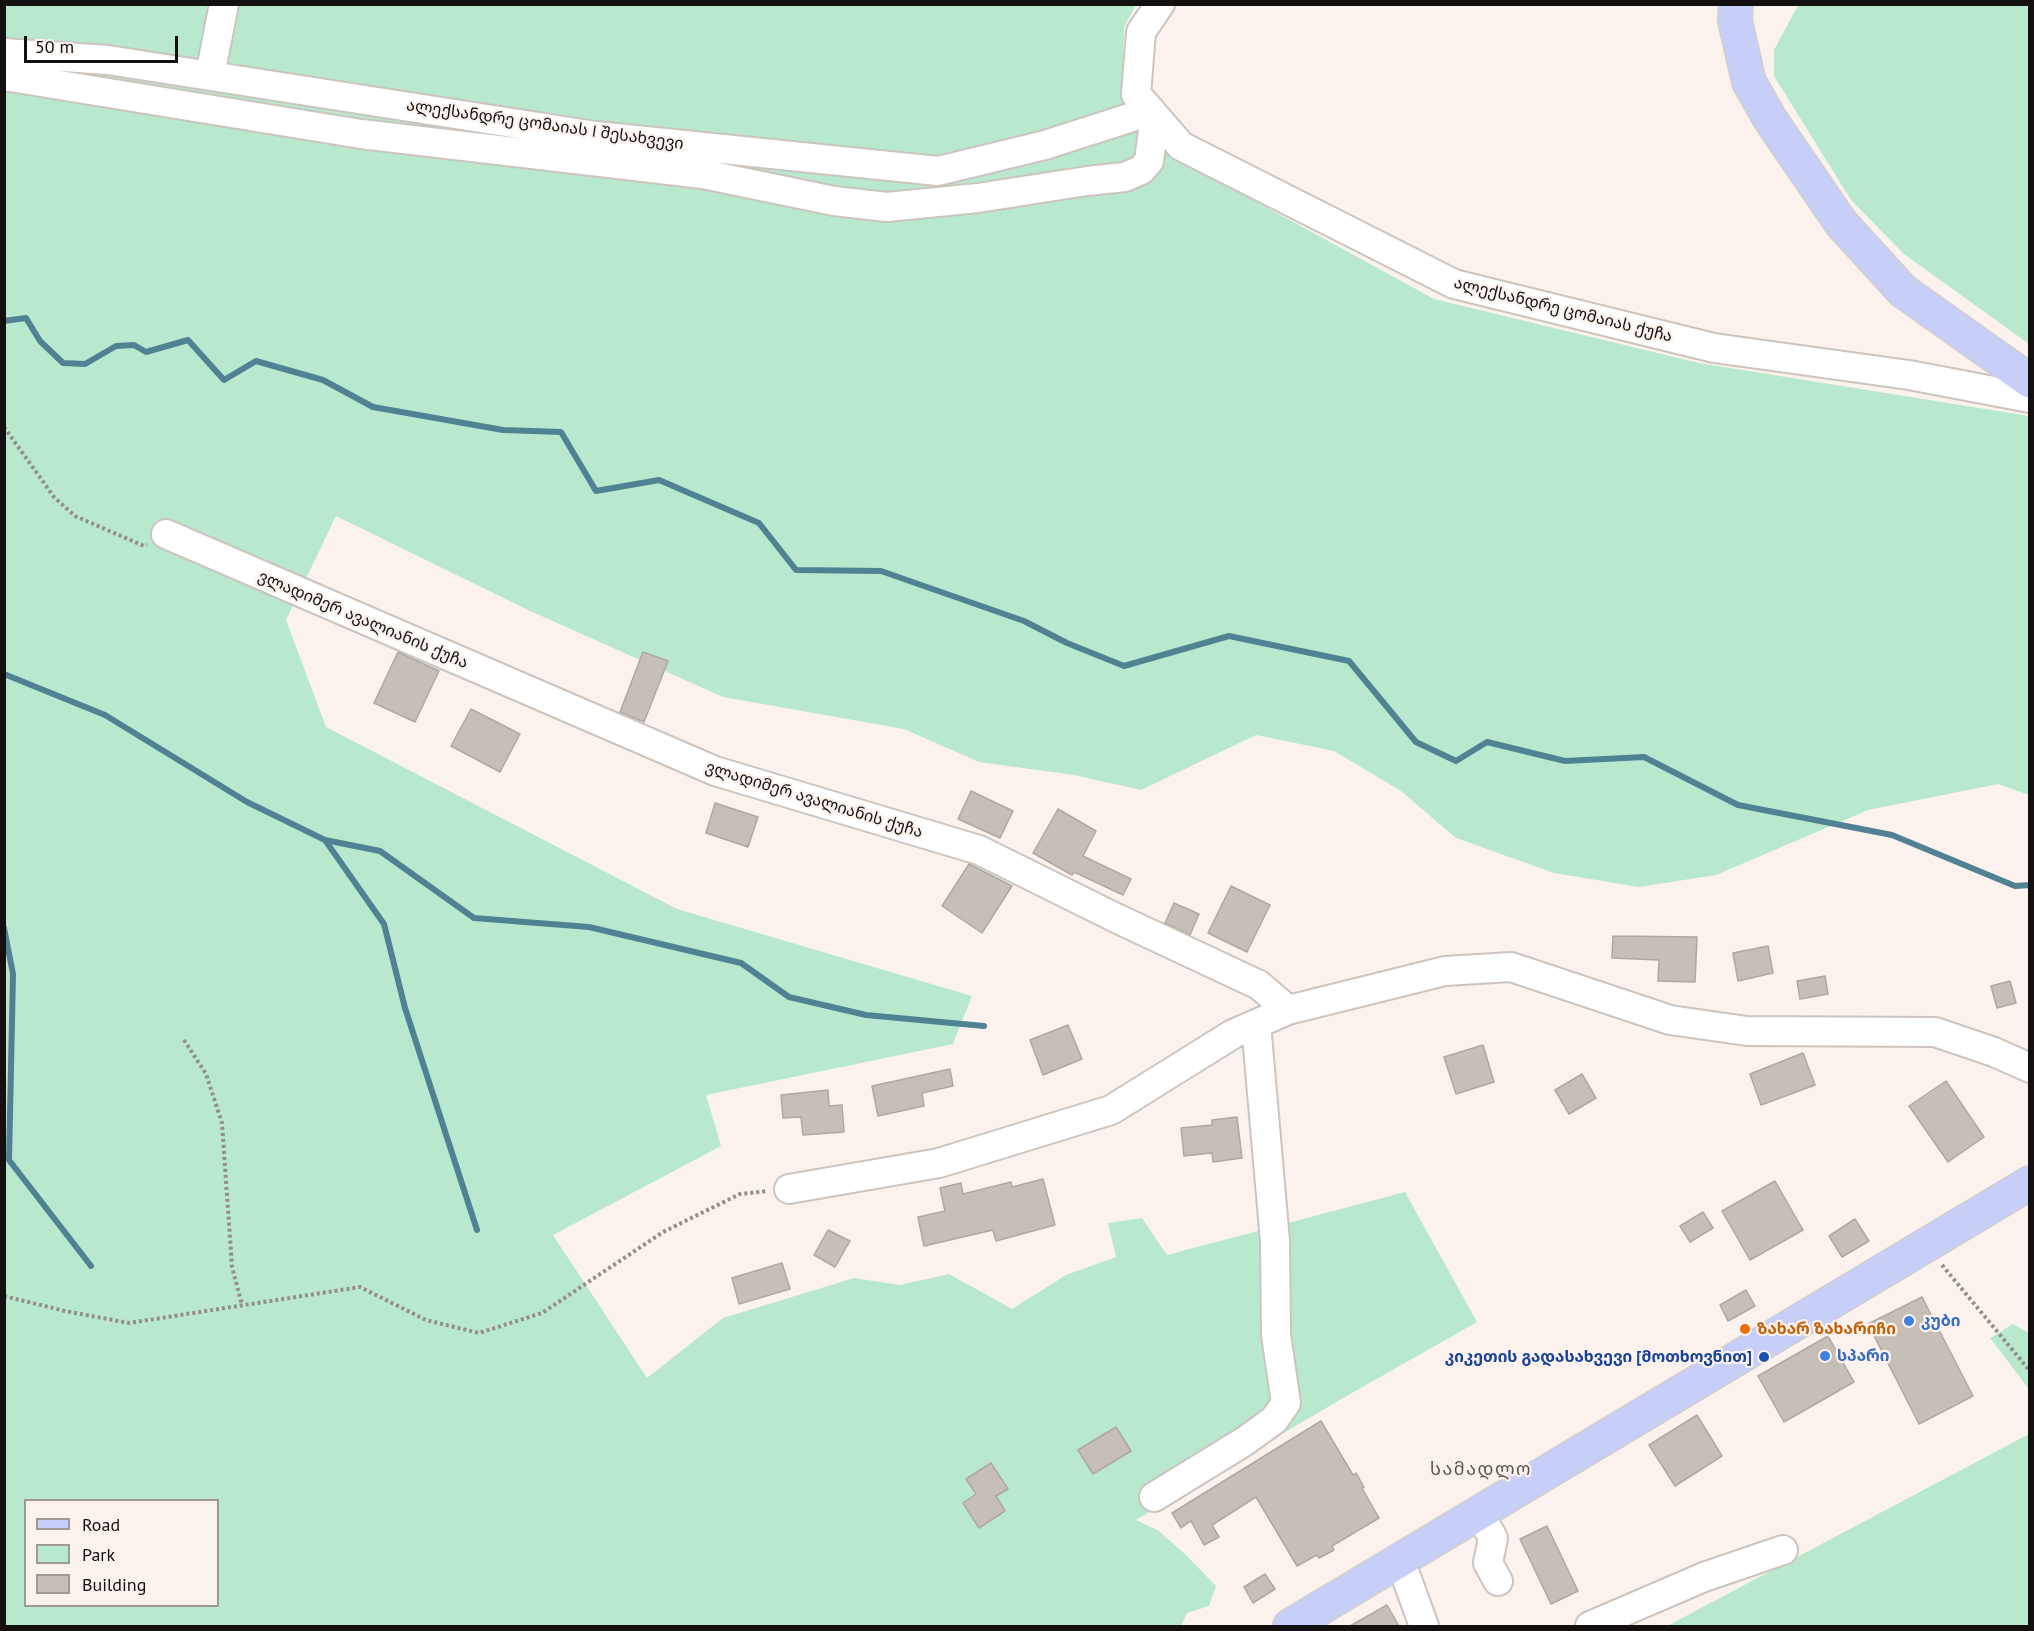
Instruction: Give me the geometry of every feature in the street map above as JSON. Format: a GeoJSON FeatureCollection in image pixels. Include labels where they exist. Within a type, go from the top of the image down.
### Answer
{"type":"FeatureCollection","features":[{"type":"Feature","properties":{"kind":"main road"},"geometry":{"type":"LineString","coordinates":[[1736,4],[1735,21],[1749,82],[1770,119],[1841,223],[1903,291],[2030,381]]}},
{"type":"Feature","properties":{"kind":"main road"},"geometry":{"type":"LineString","coordinates":[[1290,1626],[2030,1183]]}},
{"type":"Feature","properties":{"kind":"street"},"geometry":{"type":"LineString","coordinates":[[210,75],[224,4]]}},
{"type":"Feature","properties":{"kind":"street","name":"ალექსანდრე ცომაიას ქუჩა"},"geometry":{"type":"LineString","coordinates":[[1160,4],[1141,32],[1136,94],[1181,146],[1454,284],[1714,348],[1909,375],[2030,398]]}},
{"type":"Feature","properties":{"kind":"street","name":"ალექსანდრე ცომაიას I შესახვევი"},"geometry":{"type":"LineString","coordinates":[[4,53],[108,60],[596,136],[938,171],[1045,145],[1153,113]]}},
{"type":"Feature","properties":{"kind":"street"},"geometry":{"type":"LineString","coordinates":[[4,76],[361,134],[703,174],[834,201],[887,207],[978,198],[1125,177],[1141,170],[1149,160],[1153,113]]}},
{"type":"Feature","properties":{"kind":"street","name":"ვლადიმერ ავალიანის ქუჩა"},"geometry":{"type":"LineString","coordinates":[[166,534],[715,771],[979,850],[1259,985],[1288,1010]]}},
{"type":"Feature","properties":{"kind":"street"},"geometry":{"type":"LineString","coordinates":[[789,1189],[939,1163],[1111,1110],[1233,1034],[1288,1010],[1445,971],[1511,967],[1670,1020],[1747,1031],[1935,1032],[1994,1052],[2030,1068]]}},
{"type":"Feature","properties":{"kind":"street"},"geometry":{"type":"LineString","coordinates":[[1154,1497],[1245,1441],[1274,1420],[1287,1402],[1276,1335],[1275,1241],[1257,1024]]}},
{"type":"Feature","properties":{"kind":"street"},"geometry":{"type":"LineString","coordinates":[[1479,1513],[1492,1538],[1488,1563],[1498,1581]]}},
{"type":"Feature","properties":{"kind":"street"},"geometry":{"type":"LineString","coordinates":[[1590,1626],[1704,1577],[1783,1550]]}},
{"type":"Feature","properties":{"kind":"street"},"geometry":{"type":"LineString","coordinates":[[1400,1560],[1424,1626]]}},
{"type":"Feature","properties":{"kind":"path"},"geometry":{"type":"LineString","coordinates":[[4,427],[54,497],[75,516],[144,546],[166,534]]}},
{"type":"Feature","properties":{"kind":"path"},"geometry":{"type":"LineString","coordinates":[[184,1040],[206,1074],[222,1123],[232,1267],[242,1305]]}},
{"type":"Feature","properties":{"kind":"path"},"geometry":{"type":"LineString","coordinates":[[4,1296],[129,1323],[360,1287],[426,1320],[479,1333],[542,1313],[663,1232],[740,1194],[789,1189]]}},
{"type":"Feature","properties":{"kind":"path"},"geometry":{"type":"LineString","coordinates":[[1925,1246],[2030,1371]]}},
{"type":"Feature","properties":{"kind":"green space"},"geometry":{"type":"Polygon","coordinates":[[[4,5],[1136,5],[1124,27],[1122,99],[1173,156],[1434,299],[1699,363],[2029,416],[2029,795],[1998,784],[1868,810],[1716,875],[1639,887],[1554,873],[1456,838],[1401,791],[1334,751],[1256,735],[1141,790],[1074,775],[979,762],[904,729],[723,697],[528,610],[336,516],[286,620],[326,727],[677,909],[972,996],[953,1044],[706,1095],[721,1146],[553,1235],[647,1378],[723,1318],[854,1278],[900,1285],[949,1274],[1012,1309],[1066,1275],[1116,1257],[1108,1223],[1142,1218],[1167,1255],[1405,1192],[1477,1322],[1136,1520],[1159,1531],[1216,1586],[1209,1606],[1187,1613],[1181,1626],[5,1626],[4,5]]]}},
{"type":"Feature","properties":{"kind":"green space"},"geometry":{"type":"Polygon","coordinates":[[[1798,5],[2029,5],[2029,344],[1904,254],[1851,200],[1774,76],[1774,50],[1798,5]]]}},
{"type":"Feature","properties":{"kind":"green space"},"geometry":{"type":"Polygon","coordinates":[[[2013,1324],[2029,1333],[2029,1389],[1990,1338],[2013,1324]]]}},
{"type":"Feature","properties":{"kind":"green space"},"geometry":{"type":"Polygon","coordinates":[[[2029,1434],[2029,1626],[1667,1626],[2029,1434]]]}},
{"type":"Feature","properties":{"kind":"building"},"geometry":{"type":"Polygon","coordinates":[[[398,652],[439,671],[415,722],[374,703],[398,652]]]}},
{"type":"Feature","properties":{"kind":"building"},"geometry":{"type":"Polygon","coordinates":[[[643,652],[668,661],[644,722],[620,712],[643,652]]]}},
{"type":"Feature","properties":{"kind":"building"},"geometry":{"type":"Polygon","coordinates":[[[471,709],[520,734],[500,772],[451,746],[471,709]]]}},
{"type":"Feature","properties":{"kind":"building"},"geometry":{"type":"Polygon","coordinates":[[[971,791],[1013,811],[1000,838],[958,819],[971,791]]]}},
{"type":"Feature","properties":{"kind":"building"},"geometry":{"type":"Polygon","coordinates":[[[715,803],[758,817],[748,847],[706,833],[715,803]]]}},
{"type":"Feature","properties":{"kind":"building"},"geometry":{"type":"Polygon","coordinates":[[[1058,809],[1096,831],[1083,856],[1131,879],[1123,895],[1074,872],[1072,875],[1033,853],[1058,809]]]}},
{"type":"Feature","properties":{"kind":"building"},"geometry":{"type":"Polygon","coordinates":[[[969,864],[1012,886],[982,933],[942,906],[969,864]]]}},
{"type":"Feature","properties":{"kind":"building"},"geometry":{"type":"Polygon","coordinates":[[[1231,886],[1270,905],[1247,952],[1208,933],[1231,886]]]}},
{"type":"Feature","properties":{"kind":"building"},"geometry":{"type":"Polygon","coordinates":[[[1174,903],[1199,914],[1190,935],[1165,923],[1174,903]]]}},
{"type":"Feature","properties":{"kind":"building"},"geometry":{"type":"Polygon","coordinates":[[[1613,936],[1697,937],[1695,982],[1658,981],[1659,960],[1612,958],[1613,936]]]}},
{"type":"Feature","properties":{"kind":"building"},"geometry":{"type":"Polygon","coordinates":[[[1768,946],[1773,973],[1738,981],[1733,953],[1768,946]]]}},
{"type":"Feature","properties":{"kind":"building"},"geometry":{"type":"Polygon","coordinates":[[[1825,976],[1828,994],[1800,999],[1797,981],[1825,976]]]}},
{"type":"Feature","properties":{"kind":"building"},"geometry":{"type":"Polygon","coordinates":[[[2010,981],[2016,1003],[1997,1008],[1991,986],[2010,981]]]}},
{"type":"Feature","properties":{"kind":"building"},"geometry":{"type":"Polygon","coordinates":[[[1068,1025],[1082,1059],[1043,1075],[1030,1040],[1068,1025]]]}},
{"type":"Feature","properties":{"kind":"building"},"geometry":{"type":"Polygon","coordinates":[[[1483,1045],[1494,1082],[1456,1094],[1444,1057],[1483,1045]]]}},
{"type":"Feature","properties":{"kind":"building"},"geometry":{"type":"Polygon","coordinates":[[[1803,1053],[1815,1085],[1761,1105],[1750,1074],[1803,1053]]]}},
{"type":"Feature","properties":{"kind":"building"},"geometry":{"type":"Polygon","coordinates":[[[950,1069],[953,1086],[922,1093],[924,1106],[878,1116],[872,1086],[950,1069]]]}},
{"type":"Feature","properties":{"kind":"building"},"geometry":{"type":"Polygon","coordinates":[[[1582,1074],[1596,1098],[1569,1114],[1555,1090],[1582,1074]]]}},
{"type":"Feature","properties":{"kind":"building"},"geometry":{"type":"Polygon","coordinates":[[[1946,1081],[1984,1137],[1948,1162],[1909,1106],[1946,1081]]]}},
{"type":"Feature","properties":{"kind":"building"},"geometry":{"type":"Polygon","coordinates":[[[828,1090],[829,1106],[842,1105],[844,1132],[803,1135],[801,1117],[783,1118],[781,1095],[828,1090]]]}},
{"type":"Feature","properties":{"kind":"building"},"geometry":{"type":"Polygon","coordinates":[[[1237,1117],[1242,1158],[1213,1162],[1212,1153],[1184,1156],[1181,1128],[1212,1125],[1212,1120],[1237,1117]]]}},
{"type":"Feature","properties":{"kind":"building"},"geometry":{"type":"Polygon","coordinates":[[[1043,1179],[1055,1225],[996,1241],[993,1230],[924,1246],[918,1217],[945,1211],[940,1188],[961,1183],[963,1194],[1011,1182],[1012,1187],[1043,1179]]]}},
{"type":"Feature","properties":{"kind":"building"},"geometry":{"type":"Polygon","coordinates":[[[1775,1181],[1803,1230],[1750,1260],[1722,1211],[1775,1181]]]}},
{"type":"Feature","properties":{"kind":"building"},"geometry":{"type":"Polygon","coordinates":[[[1703,1212],[1713,1228],[1690,1242],[1680,1226],[1703,1212]]]}},
{"type":"Feature","properties":{"kind":"building"},"geometry":{"type":"Polygon","coordinates":[[[1855,1219],[1869,1241],[1842,1257],[1829,1236],[1855,1219]]]}},
{"type":"Feature","properties":{"kind":"building"},"geometry":{"type":"Polygon","coordinates":[[[828,1230],[850,1241],[835,1267],[814,1255],[828,1230]]]}},
{"type":"Feature","properties":{"kind":"building"},"geometry":{"type":"Polygon","coordinates":[[[782,1263],[790,1289],[739,1304],[732,1278],[782,1263]]]}},
{"type":"Feature","properties":{"kind":"building"},"geometry":{"type":"Polygon","coordinates":[[[1746,1290],[1755,1306],[1728,1321],[1720,1305],[1746,1290]]]}},
{"type":"Feature","properties":{"kind":"building"},"geometry":{"type":"Polygon","coordinates":[[[1922,1297],[1973,1396],[1919,1424],[1868,1324],[1922,1297]]]}},
{"type":"Feature","properties":{"kind":"building"},"geometry":{"type":"Polygon","coordinates":[[[1828,1336],[1854,1382],[1784,1422],[1758,1376],[1828,1336]]]}},
{"type":"Feature","properties":{"kind":"building"},"geometry":{"type":"Polygon","coordinates":[[[1697,1415],[1722,1456],[1675,1486],[1649,1445],[1697,1415]]]}},
{"type":"Feature","properties":{"kind":"building"},"geometry":{"type":"Polygon","coordinates":[[[1321,1421],[1353,1475],[1356,1473],[1379,1518],[1332,1546],[1334,1550],[1319,1558],[1317,1555],[1297,1566],[1256,1497],[1212,1525],[1219,1537],[1204,1545],[1191,1521],[1181,1528],[1172,1513],[1321,1421]]]}},
{"type":"Feature","properties":{"kind":"building"},"geometry":{"type":"Polygon","coordinates":[[[1116,1427],[1131,1451],[1093,1474],[1078,1450],[1116,1427]]]}},
{"type":"Feature","properties":{"kind":"building"},"geometry":{"type":"Polygon","coordinates":[[[991,1463],[1008,1489],[996,1496],[1005,1511],[979,1528],[963,1503],[976,1494],[966,1479],[991,1463]]]}},
{"type":"Feature","properties":{"kind":"building"},"geometry":{"type":"Polygon","coordinates":[[[1547,1526],[1578,1591],[1551,1604],[1520,1539],[1547,1526]]]}},
{"type":"Feature","properties":{"kind":"building"},"geometry":{"type":"Polygon","coordinates":[[[1265,1574],[1275,1589],[1253,1603],[1244,1587],[1265,1574]]]}},
{"type":"Feature","properties":{"kind":"building"},"geometry":{"type":"Polygon","coordinates":[[[1387,1605],[1399,1626],[1350,1626],[1387,1605]]]}},
{"type":"Feature","properties":{"kind":"waterway"},"geometry":{"type":"LineString","coordinates":[[4,321],[26,318],[40,341],[63,363],[85,364],[116,346],[134,345],[146,352],[188,340],[224,380],[256,361],[323,380],[373,407],[503,430],[561,432],[596,491],[659,480],[759,523],[796,570],[881,571],[1024,621],[1067,643],[1124,666],[1229,636],[1349,661],[1416,742],[1456,761],[1487,742],[1565,761],[1644,757],[1738,805],[1892,835],[2015,886],[2030,885]]}},
{"type":"Feature","properties":{"kind":"waterway"},"geometry":{"type":"LineString","coordinates":[[4,674],[105,715],[247,802],[325,840],[384,924],[405,1008],[477,1230]]}},
{"type":"Feature","properties":{"kind":"waterway"},"geometry":{"type":"LineString","coordinates":[[325,840],[380,851],[474,918],[589,927],[741,963],[789,997],[866,1015],[984,1026]]}},
{"type":"Feature","properties":{"kind":"waterway"},"geometry":{"type":"LineString","coordinates":[[4,928],[13,974],[9,1160],[91,1266]]}},
{"type":"Feature","properties":{"kind":"place","name":"კუბი"},"geometry":{"type":"Point","coordinates":[1909,1321]}},
{"type":"Feature","properties":{"kind":"place","name":"ზახარ ზახარიჩი"},"geometry":{"type":"Point","coordinates":[1745,1329]}},
{"type":"Feature","properties":{"kind":"place","name":"სპარი"},"geometry":{"type":"Point","coordinates":[1825,1356]}},
{"type":"Feature","properties":{"kind":"place","name":"კიკეთის გადასახვევი [მოთხოვნით]"},"geometry":{"type":"Point","coordinates":[1764,1357]}},
{"type":"Feature","properties":{"kind":"district","name":"სამადლო"},"geometry":{"type":"Point","coordinates":[1481,1470]}}]}
